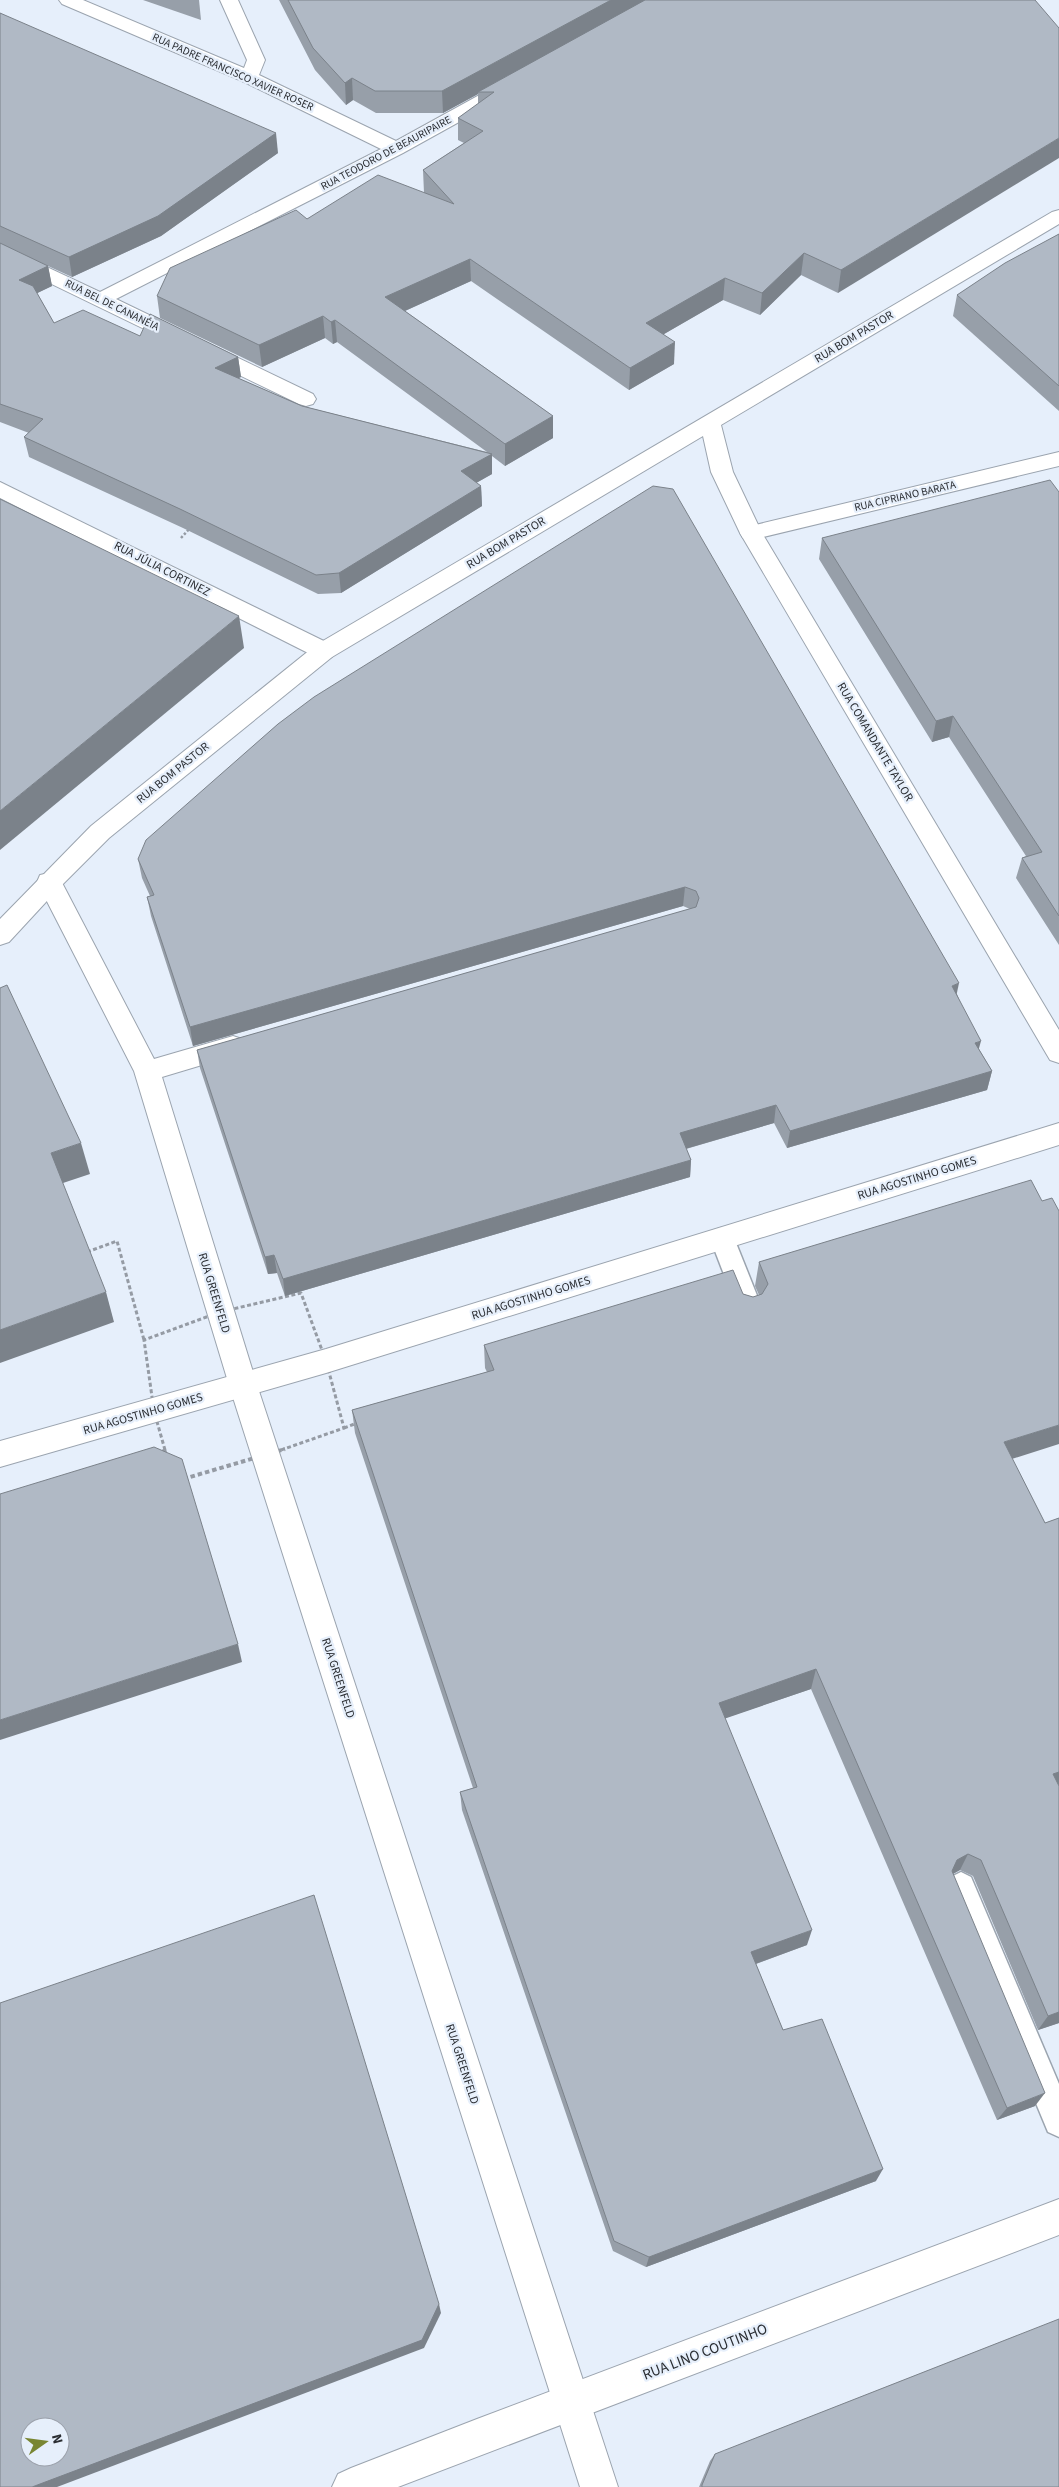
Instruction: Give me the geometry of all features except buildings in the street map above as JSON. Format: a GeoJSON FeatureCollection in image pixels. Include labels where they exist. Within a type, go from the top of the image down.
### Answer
{"type":"FeatureCollection","features":[{"type":"Feature","properties":{"kind":"street","name":"RUA PADRE FRANCISCO XAVIER ROSER"},"geometry":{"type":"LineString","coordinates":[[68,0],[249,77],[396,149]]}},
{"type":"Feature","properties":{"kind":"street"},"geometry":{"type":"LineString","coordinates":[[229,0],[256,60],[249,77]]}},
{"type":"Feature","properties":{"kind":"street","name":"RUA TEODORO DE BEAURIPAIRE"},"geometry":{"type":"LineString","coordinates":[[101,300],[396,149],[528,76]]}},
{"type":"Feature","properties":{"kind":"street","name":"RUA BOM PASTOR"},"geometry":{"type":"LineString","coordinates":[[0,935],[49,882],[100,832],[324,651],[1059,216]]}},
{"type":"Feature","properties":{"kind":"street","name":"RUA BEL DE CANANÉIA"},"geometry":{"type":"LineString","coordinates":[[0,251],[306,399]]}},
{"type":"Feature","properties":{"kind":"street","name":"RUA COMANDANTE TAYLOR"},"geometry":{"type":"LineString","coordinates":[[710,423],[722,472],[751,533],[1059,1052]]}},
{"type":"Feature","properties":{"kind":"street","name":"RUA CIPRIANO BARATA"},"geometry":{"type":"LineString","coordinates":[[751,533],[1059,459]]}},
{"type":"Feature","properties":{"kind":"street","name":"RUA JÚLIA CORTINEZ"},"geometry":{"type":"LineString","coordinates":[[2,494],[157,566],[324,651]]}},
{"type":"Feature","properties":{"kind":"street","name":"RUA GREENFELD"},"geometry":{"type":"LineString","coordinates":[[49,882],[147,1071],[243,1385],[599,2487]]}},
{"type":"Feature","properties":{"kind":"street"},"geometry":{"type":"LineString","coordinates":[[147,1071],[254,1040]]}},
{"type":"Feature","properties":{"kind":"street","name":"RUA AGOSTINHO GOMES"},"geometry":{"type":"LineString","coordinates":[[0,1454],[243,1385],[1059,1134]]}},
{"type":"Feature","properties":{"kind":"street","name":"RUA LINO COUTINHO"},"geometry":{"type":"LineString","coordinates":[[352,2487],[1059,2217]]}},
{"type":"Feature","properties":{"kind":"lane"},"geometry":{"type":"LineString","coordinates":[[722,1238],[749,1308]]}},
{"type":"Feature","properties":{"kind":"lane"},"geometry":{"type":"LineString","coordinates":[[962,1887],[1059,2121]]}},
{"type":"Feature","properties":{"kind":"path"},"geometry":{"type":"LineString","coordinates":[[157,566],[196,522]]}},
{"type":"Feature","properties":{"kind":"path"},"geometry":{"type":"LineString","coordinates":[[87,1252],[117,1241],[144,1340]]}},
{"type":"Feature","properties":{"kind":"path"},"geometry":{"type":"LineString","coordinates":[[344,1428],[360,1422]]}}]}
